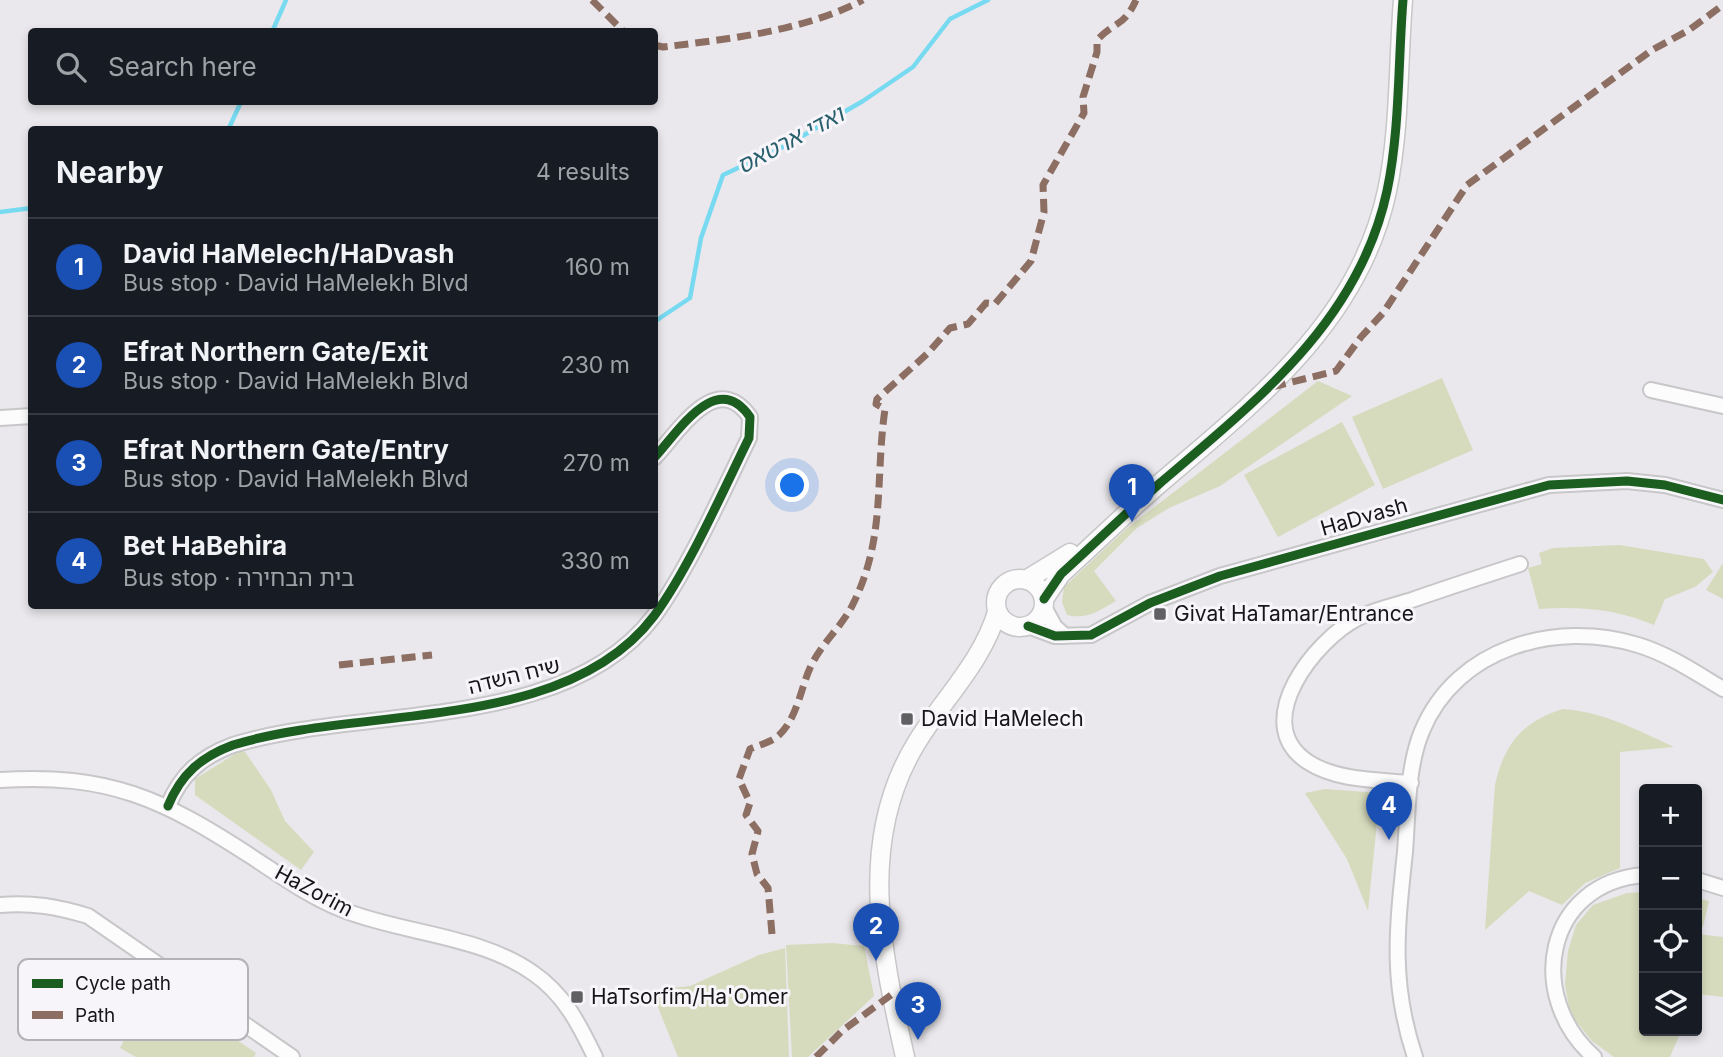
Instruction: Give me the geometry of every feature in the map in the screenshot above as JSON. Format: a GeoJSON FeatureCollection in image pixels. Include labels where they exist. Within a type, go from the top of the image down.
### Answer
{"type":"FeatureCollection","features":[{"type":"Feature","properties":{"kind":"street"},"geometry":{"type":"LineString","coordinates":[[981,653],[1038,619],[1061,574],[1156,487],[1243,413],[1294,364],[1324,326],[1364,255],[1387,190],[1403,0]]}},
{"type":"Feature","properties":{"kind":"street"},"geometry":{"type":"LineString","coordinates":[[1651,390],[1723,406]]}},
{"type":"Feature","properties":{"kind":"street","name":"שיח השדה"},"geometry":{"type":"LineString","coordinates":[[658,454],[703,405],[729,402],[741,407],[750,417],[748,438],[666,598],[658,609]]}},
{"type":"Feature","properties":{"kind":"street"},"geometry":{"type":"LineString","coordinates":[[0,418],[28,416]]}},
{"type":"Feature","properties":{"kind":"street","name":"HaDvash"},"geometry":{"type":"LineString","coordinates":[[1024,626],[1067,637],[1091,635],[1150,603],[1220,576],[1549,485],[1627,481],[1664,485],[1723,500]]}},
{"type":"Feature","properties":{"kind":"street"},"geometry":{"type":"LineString","coordinates":[[1026,580],[1063,558],[1156,487]]}},
{"type":"Feature","properties":{"kind":"street"},"geometry":{"type":"LineString","coordinates":[[1411,783],[1341,775],[1316,767],[1300,756],[1290,741],[1286,723],[1286,704],[1293,684],[1325,642],[1360,617],[1520,564]]}},
{"type":"Feature","properties":{"kind":"street"},"geometry":{"type":"LineString","coordinates":[[905,1057],[891,995],[880,923],[879,864],[890,800],[912,749],[981,653],[997,612],[996,600],[1004,585],[1015,580],[1026,580],[1038,587],[1055,627],[1067,637]]}},
{"type":"Feature","properties":{"kind":"street","name":"שיח השדה"},"geometry":{"type":"LineString","coordinates":[[168,806],[189,770],[205,757],[233,745],[516,698],[563,684],[612,656],[638,635],[658,609]]}},
{"type":"Feature","properties":{"kind":"street"},"geometry":{"type":"LineString","coordinates":[[997,612],[1006,623],[1024,626]]}},
{"type":"Feature","properties":{"kind":"street"},"geometry":{"type":"LineString","coordinates":[[1415,1057],[1402,1003],[1395,956],[1411,783],[1421,733],[1436,704],[1456,679],[1481,661],[1510,647],[1566,636],[1607,638],[1639,645],[1670,658],[1723,689]]}},
{"type":"Feature","properties":{"kind":"street","name":"HaZorim"},"geometry":{"type":"LineString","coordinates":[[0,780],[49,779],[97,783],[139,794],[168,806],[328,903],[373,920],[480,948],[520,964],[560,997],[576,1018],[595,1057]]}},
{"type":"Feature","properties":{"kind":"street"},"geometry":{"type":"LineString","coordinates":[[1594,1057],[1573,1035],[1558,1007],[1552,976],[1558,939],[1567,921],[1591,894],[1620,879],[1639,876]]}},
{"type":"Feature","properties":{"kind":"street"},"geometry":{"type":"LineString","coordinates":[[1702,881],[1723,887]]}},
{"type":"Feature","properties":{"kind":"street"},"geometry":{"type":"LineString","coordinates":[[0,905],[25,903],[58,906],[88,916],[150,959]]}},
{"type":"Feature","properties":{"kind":"street"},"geometry":{"type":"LineString","coordinates":[[248,1027],[292,1057]]}},
{"type":"Feature","properties":{"kind":"green space"},"geometry":{"type":"Polygon","coordinates":[[[1442,378],[1473,450],[1383,489],[1352,417],[1442,378]]]}},
{"type":"Feature","properties":{"kind":"green space"},"geometry":{"type":"Polygon","coordinates":[[[1318,381],[1352,396],[1220,486],[1169,508],[1137,528],[1094,571],[1116,601],[1087,615],[1067,615],[1062,602],[1064,587],[1126,529],[1318,381]]]}},
{"type":"Feature","properties":{"kind":"green space"},"geometry":{"type":"Polygon","coordinates":[[[1342,422],[1375,485],[1278,537],[1244,475],[1342,422]]]}},
{"type":"Feature","properties":{"kind":"green space"},"geometry":{"type":"Polygon","coordinates":[[[1620,545],[1704,559],[1713,572],[1695,587],[1665,599],[1654,625],[1626,615],[1598,610],[1539,609],[1528,568],[1542,564],[1539,553],[1553,548],[1620,545]]]}},
{"type":"Feature","properties":{"kind":"green space"},"geometry":{"type":"Polygon","coordinates":[[[1723,563],[1723,599],[1706,590],[1723,563]]]}},
{"type":"Feature","properties":{"kind":"green space"},"geometry":{"type":"Polygon","coordinates":[[[1563,709],[1606,718],[1674,747],[1620,752],[1620,868],[1585,883],[1562,905],[1529,891],[1485,930],[1495,785],[1499,770],[1517,736],[1537,720],[1563,709]]]}},
{"type":"Feature","properties":{"kind":"green space"},"geometry":{"type":"Polygon","coordinates":[[[243,749],[271,790],[285,821],[314,852],[301,870],[195,795],[195,779],[243,749]]]}},
{"type":"Feature","properties":{"kind":"green space"},"geometry":{"type":"Polygon","coordinates":[[[1325,789],[1380,793],[1368,911],[1347,859],[1305,793],[1325,789]]]}},
{"type":"Feature","properties":{"kind":"green space"},"geometry":{"type":"Polygon","coordinates":[[[1639,892],[1639,1036],[1679,1036],[1670,1057],[1614,1057],[1592,1041],[1570,1014],[1565,984],[1568,951],[1576,925],[1593,905],[1627,893],[1639,892]]]}},
{"type":"Feature","properties":{"kind":"green space"},"geometry":{"type":"Polygon","coordinates":[[[1702,899],[1709,901],[1702,927],[1702,899]]]}},
{"type":"Feature","properties":{"kind":"green space"},"geometry":{"type":"Polygon","coordinates":[[[1702,935],[1723,937],[1723,997],[1702,995],[1702,935]]]}},
{"type":"Feature","properties":{"kind":"green space"},"geometry":{"type":"Polygon","coordinates":[[[832,943],[864,946],[874,996],[808,1057],[792,1057],[786,945],[832,943]]]}},
{"type":"Feature","properties":{"kind":"green space"},"geometry":{"type":"Polygon","coordinates":[[[785,948],[789,1057],[678,1057],[651,990],[690,986],[759,955],[785,948]]]}},
{"type":"Feature","properties":{"kind":"green space"},"geometry":{"type":"Polygon","coordinates":[[[124,1040],[237,1040],[256,1053],[254,1057],[136,1057],[120,1048],[124,1040]]]}},
{"type":"Feature","properties":{"kind":"waterway"},"geometry":{"type":"LineString","coordinates":[[274,28],[286,0]]}},
{"type":"Feature","properties":{"kind":"waterway","name":"ואדי ארטאס"},"geometry":{"type":"LineString","coordinates":[[658,319],[690,298],[701,238],[723,175],[785,146],[863,101],[913,67],[950,19],[988,0]]}},
{"type":"Feature","properties":{"kind":"waterway"},"geometry":{"type":"LineString","coordinates":[[230,126],[240,105]]}},
{"type":"Feature","properties":{"kind":"waterway","name":"ואדי ארטאס"},"geometry":{"type":"LineString","coordinates":[[0,212],[28,208]]}},
{"type":"Feature","properties":{"kind":"marked path"},"geometry":{"type":"LineString","coordinates":[[592,0],[620,28]]}},
{"type":"Feature","properties":{"kind":"marked path"},"geometry":{"type":"LineString","coordinates":[[658,46],[714,41],[766,32],[816,19],[863,0]]}},
{"type":"Feature","properties":{"kind":"marked path"},"geometry":{"type":"LineString","coordinates":[[772,934],[768,888],[757,874],[752,854],[758,831],[746,815],[750,803],[739,779],[750,749],[778,736],[791,719],[815,659],[849,611],[864,578],[871,554],[878,507],[885,409],[876,404],[877,399],[927,354],[950,328],[968,324],[986,303],[995,304],[1031,261],[1044,212],[1043,185],[1084,113],[1083,97],[1097,52],[1097,40],[1123,20],[1136,0]]}},
{"type":"Feature","properties":{"kind":"marked path"},"geometry":{"type":"LineString","coordinates":[[1272,387],[1336,371],[1383,313],[1467,185],[1652,50],[1689,30],[1723,5]]}},
{"type":"Feature","properties":{"kind":"marked path"},"geometry":{"type":"LineString","coordinates":[[339,665],[432,655]]}},
{"type":"Feature","properties":{"kind":"marked path"},"geometry":{"type":"LineString","coordinates":[[816,1057],[842,1031],[891,995]]}},
{"type":"Feature","properties":{"kind":"cycle path"},"geometry":{"type":"LineString","coordinates":[[1044,599],[1061,574],[1266,390],[1328,320],[1353,281],[1373,238],[1387,191],[1396,120],[1403,0]]}},
{"type":"Feature","properties":{"kind":"cycle path"},"geometry":{"type":"LineString","coordinates":[[168,806],[179,785],[193,768],[211,755],[233,745],[284,733],[458,710],[516,698],[569,680],[616,654],[654,616],[680,576],[749,438],[750,417],[737,404],[724,399],[711,402],[698,410],[658,454]]}},
{"type":"Feature","properties":{"kind":"cycle path"},"geometry":{"type":"LineString","coordinates":[[1028,626],[1055,636],[1091,635],[1150,603],[1220,576],[1549,485],[1627,481],[1665,485],[1723,500]]}},
{"type":"Feature","properties":{"kind":"place","name":"David HaMelech/HaDvash"},"geometry":{"type":"Point","coordinates":[1132,522]}},
{"type":"Feature","properties":{"kind":"place","name":"Givat HaTamar/Entrance"},"geometry":{"type":"Point","coordinates":[1160,614]}},
{"type":"Feature","properties":{"kind":"place","name":"David HaMelech"},"geometry":{"type":"Point","coordinates":[907,719]}},
{"type":"Feature","properties":{"kind":"place","name":"Bet HaBehira"},"geometry":{"type":"Point","coordinates":[1389,840]}},
{"type":"Feature","properties":{"kind":"place","name":"Efrat Northern Gate/Exit"},"geometry":{"type":"Point","coordinates":[876,961]}},
{"type":"Feature","properties":{"kind":"place","name":"HaTsorfim/Ha'Omer"},"geometry":{"type":"Point","coordinates":[577,997]}},
{"type":"Feature","properties":{"kind":"place","name":"Efrat Northern Gate/Entry"},"geometry":{"type":"Point","coordinates":[918,1040]}}]}
